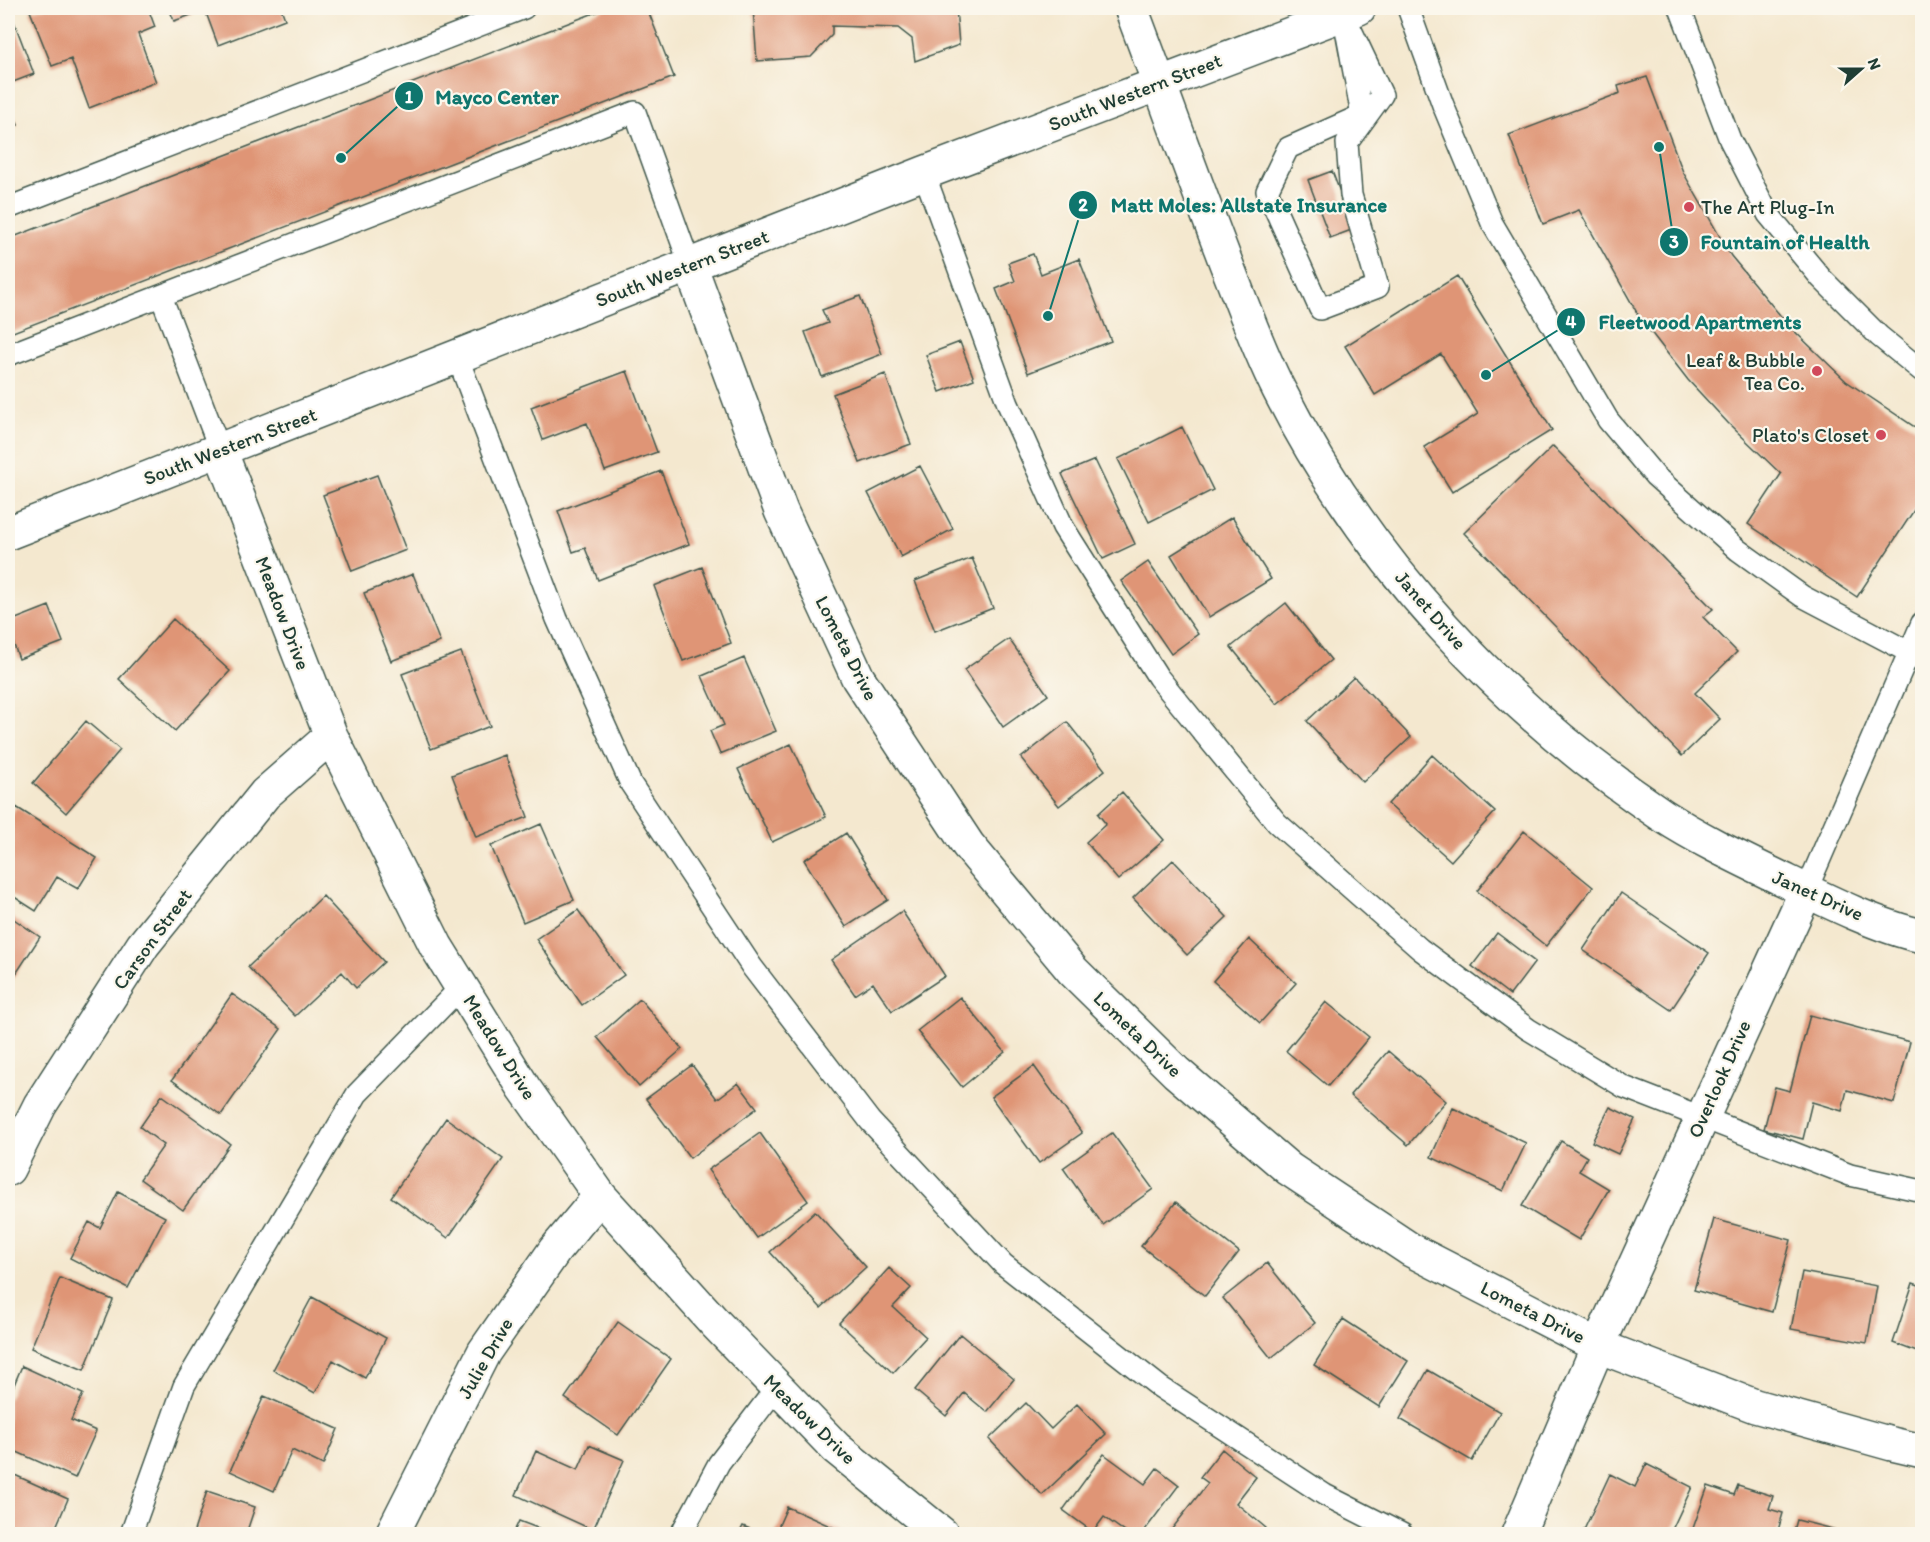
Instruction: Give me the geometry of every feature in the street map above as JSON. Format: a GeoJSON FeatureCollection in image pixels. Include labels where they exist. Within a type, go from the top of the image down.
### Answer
{"type":"FeatureCollection","features":[{"type":"Feature","properties":{"kind":"street","name":"Janet Drive"},"geometry":{"type":"LineString","coordinates":[[1131,8],[1254,334],[1280,391],[1335,487],[1395,571],[1455,639],[1519,703],[1572,748],[1662,815],[1726,853],[1806,891],[1900,931],[1923,936]]}},
{"type":"Feature","properties":{"kind":"street","name":"South Western Street"},"geometry":{"type":"LineString","coordinates":[[8,533],[924,173],[1351,10]]}},
{"type":"Feature","properties":{"kind":"street","name":"Lometa Drive"},"geometry":{"type":"LineString","coordinates":[[690,265],[781,511],[858,678],[968,845],[1073,971],[1176,1072],[1289,1169],[1411,1250],[1598,1346],[1755,1406],[1923,1451]]}},
{"type":"Feature","properties":{"kind":"street","name":"Meadow Drive"},"geometry":{"type":"LineString","coordinates":[[220,450],[331,736],[436,946],[524,1088],[600,1196],[716,1324],[836,1448],[942,1534]]}},
{"type":"Feature","properties":{"kind":"street","name":"Carson Street"},"geometry":{"type":"LineString","coordinates":[[8,1169],[40,1105],[143,945],[265,794],[331,736]]}},
{"type":"Feature","properties":{"kind":"street","name":"Overlook Drive"},"geometry":{"type":"LineString","coordinates":[[1518,1534],[1598,1346],[1806,891]]}},
{"type":"Feature","properties":{"kind":"street","name":"Julie Drive"},"geometry":{"type":"LineString","coordinates":[[392,1534],[484,1352],[555,1250],[600,1196]]}},
{"type":"Feature","properties":{"kind":"lane"},"geometry":{"type":"LineString","coordinates":[[8,208],[524,8]]}},
{"type":"Feature","properties":{"kind":"lane"},"geometry":{"type":"LineString","coordinates":[[1408,8],[1443,105],[1492,224],[1608,420],[1655,476],[1738,550],[1802,596],[1916,656]]}},
{"type":"Feature","properties":{"kind":"lane"},"geometry":{"type":"LineString","coordinates":[[1680,8],[1730,140],[1768,214],[1821,278],[1879,336],[1923,371]]}},
{"type":"Feature","properties":{"kind":"lane"},"geometry":{"type":"LineString","coordinates":[[1351,10],[1382,95],[1347,143],[1351,195],[1378,287],[1320,309],[1268,191],[1288,148],[1362,115],[1351,10]]}},
{"type":"Feature","properties":{"kind":"lane"},"geometry":{"type":"LineString","coordinates":[[8,355],[635,112],[690,265]]}},
{"type":"Feature","properties":{"kind":"lane"},"geometry":{"type":"LineString","coordinates":[[924,173],[1008,404],[1063,526],[1158,677],[1278,824],[1420,949],[1528,1029],[1624,1087],[1850,1175],[1923,1191]]}},
{"type":"Feature","properties":{"kind":"lane"},"geometry":{"type":"LineString","coordinates":[[161,296],[220,450]]}},
{"type":"Feature","properties":{"kind":"lane"},"geometry":{"type":"LineString","coordinates":[[457,356],[557,619],[631,784],[752,967],[870,1121],[1003,1264],[1151,1380],[1324,1495],[1402,1534]]}},
{"type":"Feature","properties":{"kind":"lane","name":"Overlook Drive"},"geometry":{"type":"LineString","coordinates":[[1806,891],[1916,656],[1923,623]]}},
{"type":"Feature","properties":{"kind":"lane"},"geometry":{"type":"LineString","coordinates":[[131,1534],[184,1386],[357,1094],[462,986]]}},
{"type":"Feature","properties":{"kind":"lane"},"geometry":{"type":"LineString","coordinates":[[681,1534],[719,1463],[777,1387]]}},
{"type":"Feature","properties":{"kind":"building"},"geometry":{"type":"Polygon","coordinates":[[[40,8],[148,8],[155,27],[138,34],[156,82],[89,108],[71,59],[52,66],[30,11],[40,8]]]}},
{"type":"Feature","properties":{"kind":"building"},"geometry":{"type":"Polygon","coordinates":[[[169,8],[281,8],[285,19],[218,45],[205,10],[174,21],[169,8]]]}},
{"type":"Feature","properties":{"kind":"building"},"geometry":{"type":"Polygon","coordinates":[[[607,8],[647,8],[674,77],[8,334],[8,239],[607,8]]]}},
{"type":"Feature","properties":{"kind":"building"},"geometry":{"type":"Polygon","coordinates":[[[753,8],[956,8],[959,45],[915,61],[912,39],[898,28],[832,26],[832,35],[811,57],[757,61],[753,8]]]}},
{"type":"Feature","properties":{"kind":"building"},"geometry":{"type":"Polygon","coordinates":[[[13,19],[34,74],[8,84],[8,21],[13,19]]]}},
{"type":"Feature","properties":{"kind":"building"},"geometry":{"type":"Polygon","coordinates":[[[1647,77],[1683,172],[1731,256],[1789,326],[1846,381],[1922,432],[1922,498],[1857,597],[1748,524],[1781,474],[1728,423],[1688,380],[1640,318],[1579,210],[1543,224],[1509,135],[1620,93],[1618,86],[1647,77]]]}},
{"type":"Feature","properties":{"kind":"building"},"geometry":{"type":"Polygon","coordinates":[[[8,99],[18,125],[8,129],[8,99]]]}},
{"type":"Feature","properties":{"kind":"building"},"geometry":{"type":"Polygon","coordinates":[[[1332,171],[1354,229],[1330,238],[1308,180],[1332,171]]]}},
{"type":"Feature","properties":{"kind":"building"},"geometry":{"type":"Polygon","coordinates":[[[1033,254],[1041,274],[1079,259],[1111,341],[1028,373],[996,289],[1015,281],[1008,263],[1033,254]]]}},
{"type":"Feature","properties":{"kind":"building"},"geometry":{"type":"Polygon","coordinates":[[[1457,276],[1552,430],[1452,492],[1424,447],[1478,414],[1441,354],[1375,395],[1345,346],[1457,276]]]}},
{"type":"Feature","properties":{"kind":"building"},"geometry":{"type":"Polygon","coordinates":[[[860,296],[882,354],[822,377],[805,332],[828,323],[822,310],[860,296]]]}},
{"type":"Feature","properties":{"kind":"building"},"geometry":{"type":"Polygon","coordinates":[[[960,342],[974,379],[940,392],[926,355],[960,342]]]}},
{"type":"Feature","properties":{"kind":"building"},"geometry":{"type":"Polygon","coordinates":[[[627,371],[657,452],[605,471],[587,423],[543,440],[531,407],[627,371]]]}},
{"type":"Feature","properties":{"kind":"building"},"geometry":{"type":"Polygon","coordinates":[[[885,374],[911,444],[860,463],[833,394],[885,374]]]}},
{"type":"Feature","properties":{"kind":"building"},"geometry":{"type":"Polygon","coordinates":[[[1182,427],[1213,490],[1149,522],[1118,459],[1182,427]]]}},
{"type":"Feature","properties":{"kind":"building"},"geometry":{"type":"Polygon","coordinates":[[[1553,446],[1713,609],[1703,617],[1737,652],[1695,693],[1720,719],[1682,756],[1464,533],[1553,446]]]}},
{"type":"Feature","properties":{"kind":"building"},"geometry":{"type":"Polygon","coordinates":[[[1095,460],[1135,544],[1103,559],[1062,474],[1095,460]]]}},
{"type":"Feature","properties":{"kind":"building"},"geometry":{"type":"Polygon","coordinates":[[[920,466],[953,529],[901,557],[868,493],[920,466]]]}},
{"type":"Feature","properties":{"kind":"building"},"geometry":{"type":"Polygon","coordinates":[[[661,471],[689,544],[598,580],[585,548],[573,552],[558,511],[661,471]]]}},
{"type":"Feature","properties":{"kind":"building"},"geometry":{"type":"Polygon","coordinates":[[[377,475],[406,550],[352,571],[323,495],[377,475]]]}},
{"type":"Feature","properties":{"kind":"building"},"geometry":{"type":"Polygon","coordinates":[[[1232,517],[1271,579],[1209,617],[1171,555],[1232,517]]]}},
{"type":"Feature","properties":{"kind":"building"},"geometry":{"type":"Polygon","coordinates":[[[972,558],[993,608],[935,631],[915,581],[972,558]]]}},
{"type":"Feature","properties":{"kind":"building"},"geometry":{"type":"Polygon","coordinates":[[[1148,562],[1198,634],[1171,654],[1121,581],[1148,562]]]}},
{"type":"Feature","properties":{"kind":"building"},"geometry":{"type":"Polygon","coordinates":[[[702,567],[731,643],[683,661],[654,586],[702,567]]]}},
{"type":"Feature","properties":{"kind":"building"},"geometry":{"type":"Polygon","coordinates":[[[413,574],[440,642],[391,661],[364,593],[413,574]]]}},
{"type":"Feature","properties":{"kind":"building"},"geometry":{"type":"Polygon","coordinates":[[[1286,603],[1331,660],[1277,704],[1231,647],[1286,603]]]}},
{"type":"Feature","properties":{"kind":"building"},"geometry":{"type":"Polygon","coordinates":[[[49,606],[63,642],[19,659],[8,622],[49,606]]]}},
{"type":"Feature","properties":{"kind":"building"},"geometry":{"type":"Polygon","coordinates":[[[173,619],[230,671],[175,731],[119,679],[173,619]]]}},
{"type":"Feature","properties":{"kind":"building"},"geometry":{"type":"Polygon","coordinates":[[[1009,639],[1048,695],[1003,727],[964,670],[1009,639]]]}},
{"type":"Feature","properties":{"kind":"building"},"geometry":{"type":"Polygon","coordinates":[[[461,652],[490,726],[431,749],[402,674],[461,652]]]}},
{"type":"Feature","properties":{"kind":"building"},"geometry":{"type":"Polygon","coordinates":[[[744,658],[776,731],[720,754],[710,731],[724,725],[702,676],[744,658]]]}},
{"type":"Feature","properties":{"kind":"building"},"geometry":{"type":"Polygon","coordinates":[[[1354,677],[1411,737],[1363,782],[1307,721],[1354,677]]]}},
{"type":"Feature","properties":{"kind":"building"},"geometry":{"type":"Polygon","coordinates":[[[86,721],[120,750],[66,813],[33,783],[86,721]]]}},
{"type":"Feature","properties":{"kind":"building"},"geometry":{"type":"Polygon","coordinates":[[[1067,722],[1105,770],[1059,806],[1021,758],[1067,722]]]}},
{"type":"Feature","properties":{"kind":"building"},"geometry":{"type":"Polygon","coordinates":[[[791,744],[826,817],[772,842],[738,769],[791,744]]]}},
{"type":"Feature","properties":{"kind":"building"},"geometry":{"type":"Polygon","coordinates":[[[505,755],[528,817],[476,837],[452,775],[505,755]]]}},
{"type":"Feature","properties":{"kind":"building"},"geometry":{"type":"Polygon","coordinates":[[[1432,755],[1495,812],[1451,861],[1388,804],[1432,755]]]}},
{"type":"Feature","properties":{"kind":"building"},"geometry":{"type":"Polygon","coordinates":[[[1122,792],[1164,840],[1118,880],[1086,842],[1106,824],[1098,814],[1122,792]]]}},
{"type":"Feature","properties":{"kind":"building"},"geometry":{"type":"Polygon","coordinates":[[[16,807],[97,858],[78,889],[57,877],[36,911],[8,893],[8,821],[16,807]]]}},
{"type":"Feature","properties":{"kind":"building"},"geometry":{"type":"Polygon","coordinates":[[[541,824],[574,900],[523,922],[491,846],[541,824]]]}},
{"type":"Feature","properties":{"kind":"building"},"geometry":{"type":"Polygon","coordinates":[[[1524,831],[1593,887],[1546,946],[1477,891],[1524,831]]]}},
{"type":"Feature","properties":{"kind":"building"},"geometry":{"type":"Polygon","coordinates":[[[846,833],[888,900],[846,927],[804,860],[846,833]]]}},
{"type":"Feature","properties":{"kind":"building"},"geometry":{"type":"Polygon","coordinates":[[[1173,860],[1227,917],[1187,955],[1133,898],[1173,860]]]}},
{"type":"Feature","properties":{"kind":"building"},"geometry":{"type":"Polygon","coordinates":[[[1621,893],[1709,953],[1671,1010],[1583,950],[1621,893]]]}},
{"type":"Feature","properties":{"kind":"building"},"geometry":{"type":"Polygon","coordinates":[[[323,896],[384,962],[356,988],[342,972],[295,1016],[248,967],[323,896]]]}},
{"type":"Feature","properties":{"kind":"building"},"geometry":{"type":"Polygon","coordinates":[[[578,910],[624,975],[582,1005],[536,939],[578,910]]]}},
{"type":"Feature","properties":{"kind":"building"},"geometry":{"type":"Polygon","coordinates":[[[902,911],[945,976],[892,1011],[873,983],[855,995],[831,960],[902,911]]]}},
{"type":"Feature","properties":{"kind":"building"},"geometry":{"type":"Polygon","coordinates":[[[8,915],[40,937],[8,986],[8,915]]]}},
{"type":"Feature","properties":{"kind":"building"},"geometry":{"type":"Polygon","coordinates":[[[1497,933],[1535,962],[1510,995],[1472,966],[1497,933]]]}},
{"type":"Feature","properties":{"kind":"building"},"geometry":{"type":"Polygon","coordinates":[[[1249,939],[1296,983],[1260,1023],[1213,981],[1249,939]]]}},
{"type":"Feature","properties":{"kind":"building"},"geometry":{"type":"Polygon","coordinates":[[[232,994],[281,1029],[221,1115],[172,1080],[232,994]]]}},
{"type":"Feature","properties":{"kind":"building"},"geometry":{"type":"Polygon","coordinates":[[[960,997],[1005,1052],[962,1087],[917,1031],[960,997]]]}},
{"type":"Feature","properties":{"kind":"building"},"geometry":{"type":"Polygon","coordinates":[[[640,999],[682,1049],[639,1087],[597,1037],[640,999]]]}},
{"type":"Feature","properties":{"kind":"building"},"geometry":{"type":"Polygon","coordinates":[[[1326,1002],[1369,1037],[1328,1086],[1286,1051],[1326,1002]]]}},
{"type":"Feature","properties":{"kind":"building"},"geometry":{"type":"Polygon","coordinates":[[[1810,1015],[1910,1042],[1894,1103],[1847,1090],[1842,1111],[1812,1102],[1803,1139],[1764,1129],[1775,1087],[1790,1091],[1810,1015]]]}},
{"type":"Feature","properties":{"kind":"building"},"geometry":{"type":"Polygon","coordinates":[[[1388,1051],[1446,1101],[1408,1145],[1350,1095],[1388,1051]]]}},
{"type":"Feature","properties":{"kind":"building"},"geometry":{"type":"Polygon","coordinates":[[[692,1065],[717,1099],[738,1083],[757,1108],[690,1158],[646,1099],[692,1065]]]}},
{"type":"Feature","properties":{"kind":"building"},"geometry":{"type":"Polygon","coordinates":[[[1034,1066],[1082,1133],[1039,1163],[991,1097],[1034,1066]]]}},
{"type":"Feature","properties":{"kind":"building"},"geometry":{"type":"Polygon","coordinates":[[[162,1095],[230,1144],[183,1210],[140,1179],[164,1145],[140,1127],[162,1095]]]}},
{"type":"Feature","properties":{"kind":"building"},"geometry":{"type":"Polygon","coordinates":[[[1610,1107],[1635,1119],[1618,1154],[1592,1142],[1610,1107]]]}},
{"type":"Feature","properties":{"kind":"building"},"geometry":{"type":"Polygon","coordinates":[[[1453,1108],[1526,1143],[1503,1191],[1431,1157],[1453,1108]]]}},
{"type":"Feature","properties":{"kind":"building"},"geometry":{"type":"Polygon","coordinates":[[[446,1118],[503,1159],[448,1238],[391,1197],[446,1118]]]}},
{"type":"Feature","properties":{"kind":"building"},"geometry":{"type":"Polygon","coordinates":[[[760,1133],[808,1201],[757,1238],[708,1170],[760,1133]]]}},
{"type":"Feature","properties":{"kind":"building"},"geometry":{"type":"Polygon","coordinates":[[[1112,1133],[1153,1189],[1103,1225],[1063,1168],[1112,1133]]]}},
{"type":"Feature","properties":{"kind":"building"},"geometry":{"type":"Polygon","coordinates":[[[1561,1141],[1587,1157],[1579,1171],[1609,1189],[1579,1240],[1522,1206],[1561,1141]]]}},
{"type":"Feature","properties":{"kind":"building"},"geometry":{"type":"Polygon","coordinates":[[[118,1192],[165,1217],[128,1288],[70,1258],[89,1222],[100,1228],[118,1192]]]}},
{"type":"Feature","properties":{"kind":"building"},"geometry":{"type":"Polygon","coordinates":[[[1176,1202],[1239,1252],[1205,1296],[1141,1246],[1176,1202]]]}},
{"type":"Feature","properties":{"kind":"building"},"geometry":{"type":"Polygon","coordinates":[[[815,1211],[866,1267],[821,1308],[770,1252],[815,1211]]]}},
{"type":"Feature","properties":{"kind":"building"},"geometry":{"type":"Polygon","coordinates":[[[1714,1219],[1791,1240],[1772,1312],[1694,1290],[1714,1219]]]}},
{"type":"Feature","properties":{"kind":"building"},"geometry":{"type":"Polygon","coordinates":[[[1267,1263],[1315,1323],[1271,1358],[1223,1298],[1267,1263]]]}},
{"type":"Feature","properties":{"kind":"building"},"geometry":{"type":"Polygon","coordinates":[[[889,1268],[911,1288],[893,1307],[926,1337],[893,1373],[839,1323],[889,1268]]]}},
{"type":"Feature","properties":{"kind":"building"},"geometry":{"type":"Polygon","coordinates":[[[1802,1272],[1877,1286],[1867,1343],[1791,1329],[1802,1272]]]}},
{"type":"Feature","properties":{"kind":"building"},"geometry":{"type":"Polygon","coordinates":[[[60,1278],[113,1300],[84,1370],[31,1348],[60,1278]]]}},
{"type":"Feature","properties":{"kind":"building"},"geometry":{"type":"Polygon","coordinates":[[[1913,1283],[1922,1286],[1922,1354],[1893,1343],[1913,1283]]]}},
{"type":"Feature","properties":{"kind":"building"},"geometry":{"type":"Polygon","coordinates":[[[312,1297],[386,1338],[365,1378],[333,1360],[315,1393],[273,1370],[312,1297]]]}},
{"type":"Feature","properties":{"kind":"building"},"geometry":{"type":"Polygon","coordinates":[[[1343,1319],[1408,1361],[1379,1407],[1314,1365],[1343,1319]]]}},
{"type":"Feature","properties":{"kind":"building"},"geometry":{"type":"Polygon","coordinates":[[[618,1322],[671,1359],[618,1435],[565,1398],[618,1322]]]}},
{"type":"Feature","properties":{"kind":"building"},"geometry":{"type":"Polygon","coordinates":[[[960,1334],[1014,1379],[987,1412],[964,1393],[946,1416],[915,1390],[960,1334]]]}},
{"type":"Feature","properties":{"kind":"building"},"geometry":{"type":"Polygon","coordinates":[[[22,1366],[83,1394],[71,1420],[96,1431],[75,1478],[8,1448],[8,1399],[22,1366]]]}},
{"type":"Feature","properties":{"kind":"building"},"geometry":{"type":"Polygon","coordinates":[[[1428,1370],[1500,1412],[1472,1461],[1400,1419],[1428,1370]]]}},
{"type":"Feature","properties":{"kind":"building"},"geometry":{"type":"Polygon","coordinates":[[[264,1396],[338,1429],[323,1465],[292,1450],[274,1491],[230,1471],[264,1396]]]}},
{"type":"Feature","properties":{"kind":"building"},"geometry":{"type":"Polygon","coordinates":[[[1026,1403],[1051,1429],[1077,1404],[1106,1434],[1042,1495],[989,1439],[1026,1403]]]}},
{"type":"Feature","properties":{"kind":"building"},"geometry":{"type":"Polygon","coordinates":[[[589,1445],[624,1460],[593,1530],[516,1495],[536,1451],[578,1470],[589,1445]]]}},
{"type":"Feature","properties":{"kind":"building"},"geometry":{"type":"Polygon","coordinates":[[[1222,1449],[1256,1477],[1236,1503],[1266,1528],[1261,1534],[1168,1534],[1208,1483],[1200,1477],[1222,1449]]]}},
{"type":"Feature","properties":{"kind":"building"},"geometry":{"type":"Polygon","coordinates":[[[1104,1454],[1145,1484],[1157,1468],[1179,1485],[1142,1534],[1128,1534],[1104,1517],[1093,1532],[1063,1510],[1104,1454]]]}},
{"type":"Feature","properties":{"kind":"building"},"geometry":{"type":"Polygon","coordinates":[[[1646,1464],[1692,1487],[1670,1534],[1588,1534],[1583,1532],[1610,1474],[1635,1487],[1646,1464]]]}},
{"type":"Feature","properties":{"kind":"building"},"geometry":{"type":"Polygon","coordinates":[[[8,1472],[68,1499],[53,1534],[8,1534],[8,1472]]]}},
{"type":"Feature","properties":{"kind":"building"},"geometry":{"type":"Polygon","coordinates":[[[1738,1485],[1773,1496],[1769,1509],[1783,1513],[1777,1534],[1691,1534],[1708,1486],[1734,1495],[1738,1485]]]}},
{"type":"Feature","properties":{"kind":"building"},"geometry":{"type":"Polygon","coordinates":[[[207,1491],[255,1507],[246,1534],[193,1534],[207,1491]]]}},
{"type":"Feature","properties":{"kind":"building"},"geometry":{"type":"Polygon","coordinates":[[[787,1507],[848,1534],[775,1534],[787,1507]]]}},
{"type":"Feature","properties":{"kind":"building"},"geometry":{"type":"Polygon","coordinates":[[[1797,1520],[1852,1534],[1793,1534],[1797,1520]]]}},
{"type":"Feature","properties":{"kind":"building"},"geometry":{"type":"Polygon","coordinates":[[[519,1521],[553,1534],[513,1534],[519,1521]]]}},
{"type":"Feature","properties":{"kind":"building"},"geometry":{"type":"Polygon","coordinates":[[[743,1526],[762,1534],[739,1534],[743,1526]]]}},
{"type":"Feature","properties":{"kind":"place","name":"Fountain of Health"},"geometry":{"type":"Point","coordinates":[1659,147]}},
{"type":"Feature","properties":{"kind":"place","name":"Mayco Center"},"geometry":{"type":"Point","coordinates":[341,158]}},
{"type":"Feature","properties":{"kind":"place","name":"The Art Plug-In"},"geometry":{"type":"Point","coordinates":[1689,207]}},
{"type":"Feature","properties":{"kind":"place","name":"Matt Moles: Allstate Insurance"},"geometry":{"type":"Point","coordinates":[1048,316]}},
{"type":"Feature","properties":{"kind":"place","name":"Leaf & Bubble Tea Co."},"geometry":{"type":"Point","coordinates":[1817,371]}},
{"type":"Feature","properties":{"kind":"place","name":"Fleetwood Apartments"},"geometry":{"type":"Point","coordinates":[1486,375]}},
{"type":"Feature","properties":{"kind":"place","name":"Plato's Closet"},"geometry":{"type":"Point","coordinates":[1881,435]}}]}
